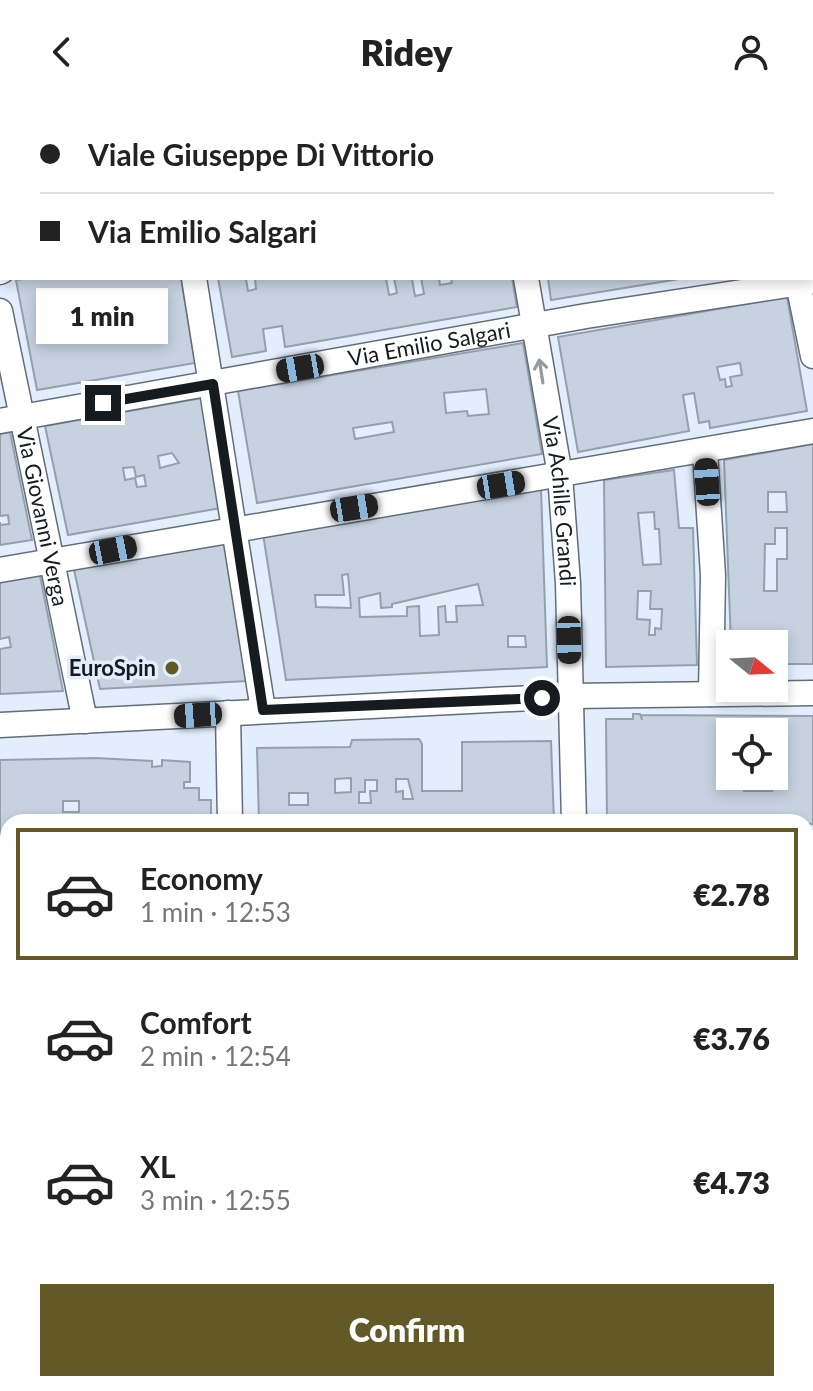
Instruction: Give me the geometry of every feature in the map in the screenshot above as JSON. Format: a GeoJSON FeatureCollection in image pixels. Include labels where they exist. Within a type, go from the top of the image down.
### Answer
{"type":"FeatureCollection","features":[{"type":"Feature","properties":{"kind":"street"},"geometry":{"type":"LineString","coordinates":[[194,280],[263,710]]}},
{"type":"Feature","properties":{"kind":"street","name":"Via Achille Grandi"},"geometry":{"type":"LineString","coordinates":[[526,280],[560,475],[568,583],[574,814]]}},
{"type":"Feature","properties":{"kind":"street"},"geometry":{"type":"LineString","coordinates":[[803,281],[813,356]]}},
{"type":"Feature","properties":{"kind":"street","name":"Via Emilio Salgari"},"geometry":{"type":"LineString","coordinates":[[10,420],[803,281]]}},
{"type":"Feature","properties":{"kind":"street","name":"Via Giovanni Verga"},"geometry":{"type":"LineString","coordinates":[[0,311],[10,420],[51,562],[85,721]]}},
{"type":"Feature","properties":{"kind":"street"},"geometry":{"type":"LineString","coordinates":[[0,570],[236,527],[705,452],[813,431]]}},
{"type":"Feature","properties":{"kind":"street"},"geometry":{"type":"LineString","coordinates":[[705,452],[713,575],[711,694]]}},
{"type":"Feature","properties":{"kind":"street"},"geometry":{"type":"LineString","coordinates":[[0,725],[571,696],[813,693]]}},
{"type":"Feature","properties":{"kind":"street"},"geometry":{"type":"LineString","coordinates":[[228,713],[230,814]]}},
{"type":"Feature","properties":{"kind":"building"},"geometry":{"type":"Polygon","coordinates":[[[16,280],[181,280],[195,363],[37,390],[16,280]],[[67,314],[56,315],[59,330],[70,329],[67,314]]]}},
{"type":"Feature","properties":{"kind":"building"},"geometry":{"type":"Polygon","coordinates":[[[218,280],[246,280],[248,291],[256,289],[255,280],[386,280],[389,295],[397,293],[394,280],[412,280],[415,296],[424,294],[421,280],[439,280],[440,285],[452,283],[451,280],[512,280],[517,307],[285,347],[282,326],[263,329],[266,351],[232,357],[218,280]]]}},
{"type":"Feature","properties":{"kind":"building"},"geometry":{"type":"Polygon","coordinates":[[[548,280],[673,280],[551,300],[548,280]]]}},
{"type":"Feature","properties":{"kind":"building"},"geometry":{"type":"Polygon","coordinates":[[[787,297],[807,411],[710,428],[709,421],[699,423],[694,393],[683,395],[689,431],[578,452],[558,337],[787,297]],[[740,363],[717,367],[720,380],[725,379],[726,387],[732,386],[730,377],[742,375],[740,363]]]}},
{"type":"Feature","properties":{"kind":"building"},"geometry":{"type":"Polygon","coordinates":[[[523,343],[542,454],[257,503],[238,391],[523,343]],[[486,389],[444,393],[446,413],[467,411],[468,416],[489,414],[486,389]],[[392,422],[353,428],[355,439],[394,432],[392,422]]]}},
{"type":"Feature","properties":{"kind":"building"},"geometry":{"type":"Polygon","coordinates":[[[202,398],[221,508],[68,535],[45,426],[202,398]],[[172,453],[158,456],[160,468],[179,463],[172,453]],[[134,467],[123,468],[125,480],[135,478],[137,487],[146,486],[144,475],[136,477],[134,467]]]}},
{"type":"Feature","properties":{"kind":"building"},"geometry":{"type":"Polygon","coordinates":[[[10,432],[32,540],[0,545],[0,525],[9,524],[8,515],[0,516],[0,434],[10,432]]]}},
{"type":"Feature","properties":{"kind":"building"},"geometry":{"type":"Polygon","coordinates":[[[813,444],[813,664],[788,664],[788,630],[730,630],[724,460],[813,444]],[[768,492],[768,512],[787,512],[786,492],[768,492]],[[775,528],[775,544],[765,544],[764,591],[777,591],[777,559],[787,559],[787,528],[775,528]]]}},
{"type":"Feature","properties":{"kind":"building"},"geometry":{"type":"Polygon","coordinates":[[[674,470],[679,528],[693,528],[697,665],[606,667],[604,480],[674,470]],[[654,512],[638,513],[643,565],[661,564],[659,529],[655,529],[654,512]],[[638,591],[637,619],[650,620],[649,635],[655,635],[655,628],[661,629],[662,609],[650,609],[651,591],[638,591]]]}},
{"type":"Feature","properties":{"kind":"building"},"geometry":{"type":"Polygon","coordinates":[[[541,489],[547,667],[286,680],[263,534],[541,489]],[[348,574],[342,575],[344,595],[315,595],[316,607],[351,608],[348,574]],[[478,584],[392,604],[392,607],[381,608],[380,593],[359,598],[360,617],[407,616],[407,607],[419,606],[420,636],[439,635],[438,607],[445,606],[446,622],[457,622],[456,606],[483,605],[478,584]],[[508,636],[508,647],[526,647],[525,636],[508,636]]]}},
{"type":"Feature","properties":{"kind":"building"},"geometry":{"type":"Polygon","coordinates":[[[225,540],[247,681],[100,689],[73,565],[225,540]]]}},
{"type":"Feature","properties":{"kind":"building"},"geometry":{"type":"Polygon","coordinates":[[[39,571],[63,691],[0,694],[0,649],[11,647],[9,637],[0,639],[0,577],[39,571]]]}},
{"type":"Feature","properties":{"kind":"building"},"geometry":{"type":"Polygon","coordinates":[[[633,714],[640,714],[642,720],[641,715],[813,716],[813,814],[607,814],[606,719],[633,719],[633,714]]]}},
{"type":"Feature","properties":{"kind":"building"},"geometry":{"type":"Polygon","coordinates":[[[419,739],[422,744],[422,791],[462,791],[462,742],[551,741],[554,814],[259,814],[257,748],[350,747],[352,740],[419,739]],[[351,778],[335,779],[335,793],[351,792],[351,778]],[[396,779],[396,792],[403,791],[403,799],[413,799],[408,779],[396,779]],[[365,780],[365,792],[359,792],[359,803],[371,803],[370,791],[377,791],[377,780],[365,780]],[[289,793],[289,805],[308,805],[308,793],[289,793]]]}},
{"type":"Feature","properties":{"kind":"building"},"geometry":{"type":"Polygon","coordinates":[[[96,758],[152,761],[152,767],[162,766],[162,760],[190,762],[190,782],[184,782],[184,788],[199,788],[199,800],[211,800],[211,814],[0,814],[0,760],[96,758]],[[63,801],[63,812],[79,812],[79,801],[63,801]]]}},
{"type":"Feature","properties":{"kind":"place","name":"EuroSpin"},"geometry":{"type":"Point","coordinates":[172,668]}},
{"type":"Feature","properties":{"kind":"route"},"geometry":{"type":"LineString","coordinates":[[103,403],[213,384],[263,710],[542,698]]}}]}
